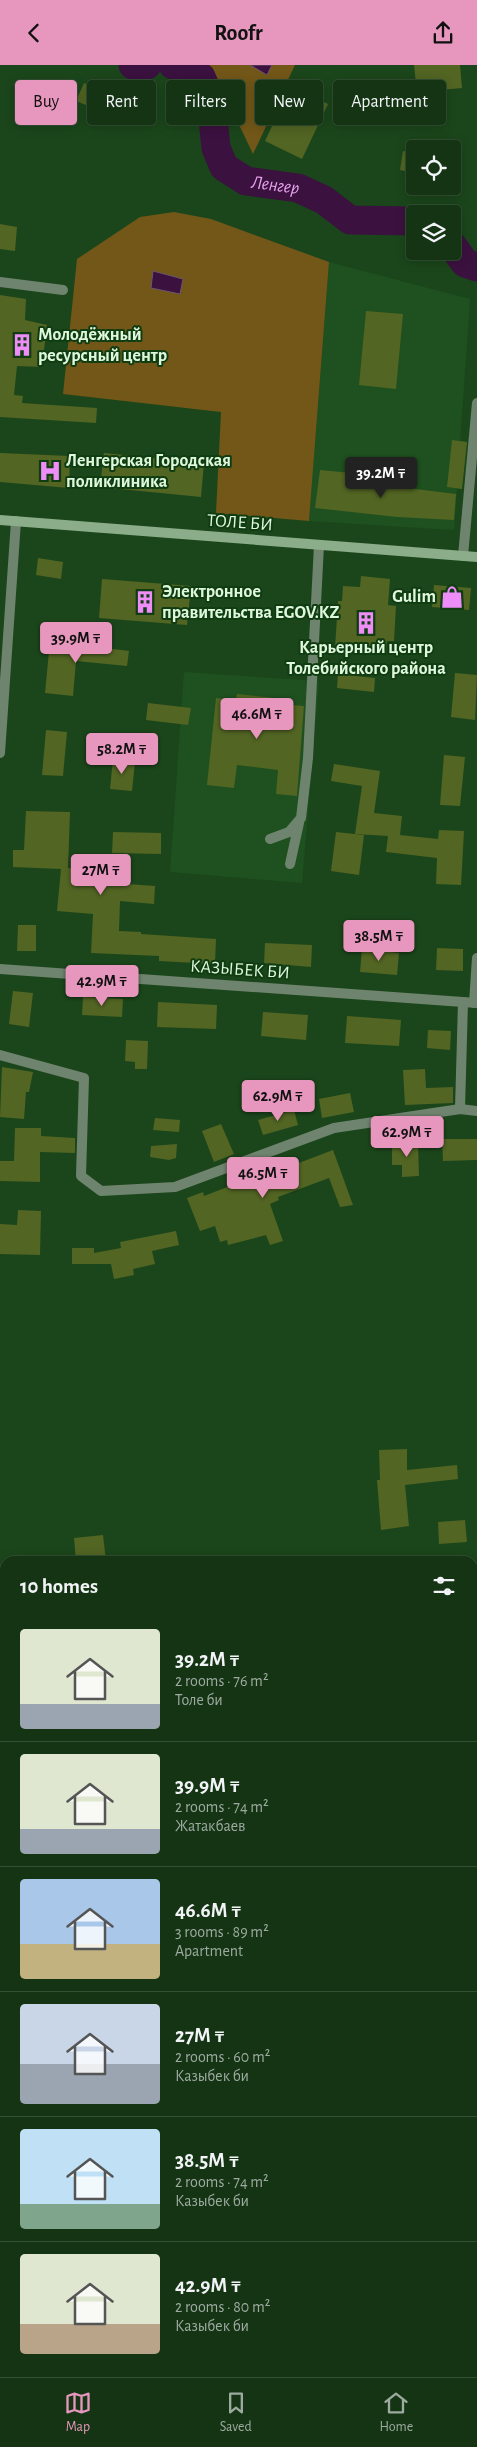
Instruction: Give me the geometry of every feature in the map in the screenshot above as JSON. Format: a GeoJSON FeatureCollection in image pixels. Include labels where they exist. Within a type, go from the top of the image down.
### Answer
{"type":"FeatureCollection","features":[{"type":"Feature","properties":{"kind":"main road","name":"ТОЛЕ БИ"},"geometry":{"type":"LineString","coordinates":[[0,521],[477,557]]}},
{"type":"Feature","properties":{"kind":"street"},"geometry":{"type":"LineString","coordinates":[[0,282],[63,290]]}},
{"type":"Feature","properties":{"kind":"street"},"geometry":{"type":"LineString","coordinates":[[463,556],[477,403]]}},
{"type":"Feature","properties":{"kind":"street"},"geometry":{"type":"LineString","coordinates":[[0,753],[16,521]]}},
{"type":"Feature","properties":{"kind":"street"},"geometry":{"type":"LineString","coordinates":[[290,864],[301,818],[308,758],[319,545]]}},
{"type":"Feature","properties":{"kind":"street"},"geometry":{"type":"LineString","coordinates":[[270,839],[289,832],[301,818]]}},
{"type":"Feature","properties":{"kind":"street"},"geometry":{"type":"LineString","coordinates":[[460,1109],[477,958]]}},
{"type":"Feature","properties":{"kind":"street","name":"КАЗЫБЕК БИ"},"geometry":{"type":"LineString","coordinates":[[0,969],[472,1002]]}},
{"type":"Feature","properties":{"kind":"street"},"geometry":{"type":"LineString","coordinates":[[0,1055],[84,1078],[81,1176],[101,1191],[176,1187],[334,1128],[460,1109],[477,1111]]}},
{"type":"Feature","properties":{"kind":"shaded area"},"geometry":{"type":"Polygon","coordinates":[[[205,65],[295,65],[288,80],[255,80],[255,125],[267,125],[253,154],[239,125],[245,125],[245,80],[218,80],[213,70],[205,65]]]}},
{"type":"Feature","properties":{"kind":"shaded area"},"geometry":{"type":"Polygon","coordinates":[[[250,65],[272,65],[267,75],[250,65]]]}},
{"type":"Feature","properties":{"kind":"shaded area"},"geometry":{"type":"Polygon","coordinates":[[[174,212],[211,219],[329,262],[309,521],[216,513],[221,412],[63,394],[77,259],[140,217],[174,212]]]}},
{"type":"Feature","properties":{"kind":"shaded area"},"geometry":{"type":"Polygon","coordinates":[[[329,262],[470,299],[454,530],[309,521],[329,262]]]}},
{"type":"Feature","properties":{"kind":"shaded area"},"geometry":{"type":"Polygon","coordinates":[[[153,271],[183,279],[180,294],[151,288],[153,271]]]}},
{"type":"Feature","properties":{"kind":"shaded area"},"geometry":{"type":"Polygon","coordinates":[[[184,672],[319,681],[302,883],[170,872],[184,672]]]}},
{"type":"Feature","properties":{"kind":"building"},"geometry":{"type":"Polygon","coordinates":[[[414,65],[460,65],[462,88],[446,89],[446,80],[416,80],[414,65]]]}},
{"type":"Feature","properties":{"kind":"building"},"geometry":{"type":"Polygon","coordinates":[[[84,83],[87,84],[87,105],[77,101],[84,83]]]}},
{"type":"Feature","properties":{"kind":"building"},"geometry":{"type":"Polygon","coordinates":[[[323,102],[328,104],[323,115],[323,102]]]}},
{"type":"Feature","properties":{"kind":"building"},"geometry":{"type":"Polygon","coordinates":[[[273,125],[318,125],[302,159],[265,141],[273,125]]]}},
{"type":"Feature","properties":{"kind":"building"},"geometry":{"type":"Polygon","coordinates":[[[403,151],[406,152],[406,171],[400,170],[403,151]]]}},
{"type":"Feature","properties":{"kind":"building"},"geometry":{"type":"Polygon","coordinates":[[[0,224],[17,227],[15,251],[0,249],[0,224]]]}},
{"type":"Feature","properties":{"kind":"building"},"geometry":{"type":"Polygon","coordinates":[[[0,295],[26,299],[25,320],[47,325],[42,367],[17,366],[14,395],[23,396],[22,403],[97,408],[96,423],[0,417],[0,295]]]}},
{"type":"Feature","properties":{"kind":"building"},"geometry":{"type":"Polygon","coordinates":[[[366,311],[403,314],[396,389],[359,385],[366,311]]]}},
{"type":"Feature","properties":{"kind":"building"},"geometry":{"type":"Polygon","coordinates":[[[452,440],[467,442],[462,489],[447,487],[452,440]]]}},
{"type":"Feature","properties":{"kind":"building"},"geometry":{"type":"Polygon","coordinates":[[[0,453],[70,456],[69,488],[0,482],[0,453]]]}},
{"type":"Feature","properties":{"kind":"building"},"geometry":{"type":"Polygon","coordinates":[[[104,453],[204,463],[201,497],[100,487],[104,453]]]}},
{"type":"Feature","properties":{"kind":"building"},"geometry":{"type":"Polygon","coordinates":[[[320,470],[351,473],[350,481],[456,494],[454,520],[397,517],[315,508],[320,470]]]}},
{"type":"Feature","properties":{"kind":"building"},"geometry":{"type":"Polygon","coordinates":[[[38,558],[63,562],[61,579],[36,575],[38,558]]]}},
{"type":"Feature","properties":{"kind":"building","name":"Карьерный центр Толебийского района"},"geometry":{"type":"Polygon","coordinates":[[[361,576],[390,579],[388,605],[396,606],[394,641],[387,641],[386,654],[335,648],[338,601],[342,601],[343,586],[360,587],[361,576]]]}},
{"type":"Feature","properties":{"kind":"building","name":"Электронное правительства EGOV.KZ"},"geometry":{"type":"Polygon","coordinates":[[[102,579],[191,586],[187,625],[99,618],[102,579]]]}},
{"type":"Feature","properties":{"kind":"building","name":"Gulim"},"geometry":{"type":"Polygon","coordinates":[[[434,585],[471,588],[469,610],[432,607],[434,585]]]}},
{"type":"Feature","properties":{"kind":"building"},"geometry":{"type":"Polygon","coordinates":[[[50,641],[129,651],[127,666],[76,661],[73,696],[45,693],[50,641]]]}},
{"type":"Feature","properties":{"kind":"building"},"geometry":{"type":"Polygon","coordinates":[[[455,673],[477,675],[475,720],[451,717],[455,673]]]}},
{"type":"Feature","properties":{"kind":"building"},"geometry":{"type":"Polygon","coordinates":[[[338,674],[375,678],[374,692],[337,688],[338,674]]]}},
{"type":"Feature","properties":{"kind":"building"},"geometry":{"type":"Polygon","coordinates":[[[237,694],[292,700],[291,705],[304,706],[297,796],[276,794],[278,770],[237,765],[234,788],[207,785],[216,698],[236,700],[237,694]]]}},
{"type":"Feature","properties":{"kind":"building"},"geometry":{"type":"Polygon","coordinates":[[[148,703],[191,708],[188,725],[146,720],[148,703]]]}},
{"type":"Feature","properties":{"kind":"building"},"geometry":{"type":"Polygon","coordinates":[[[46,730],[67,732],[63,776],[42,775],[46,730]]]}},
{"type":"Feature","properties":{"kind":"building"},"geometry":{"type":"Polygon","coordinates":[[[444,755],[465,757],[460,806],[440,805],[444,755]]]}},
{"type":"Feature","properties":{"kind":"building"},"geometry":{"type":"Polygon","coordinates":[[[113,759],[135,762],[132,791],[110,789],[113,759]]]}},
{"type":"Feature","properties":{"kind":"building"},"geometry":{"type":"Polygon","coordinates":[[[334,764],[380,771],[374,813],[402,816],[400,835],[438,839],[439,830],[464,831],[461,885],[436,884],[437,858],[386,852],[388,836],[355,834],[362,786],[331,781],[334,764]]]}},
{"type":"Feature","properties":{"kind":"building"},"geometry":{"type":"Polygon","coordinates":[[[26,811],[70,812],[68,868],[101,872],[100,882],[155,886],[154,904],[120,901],[119,931],[216,939],[215,964],[159,961],[159,956],[91,953],[93,914],[57,911],[61,869],[13,867],[13,850],[24,850],[26,811]]]}},
{"type":"Feature","properties":{"kind":"building"},"geometry":{"type":"Polygon","coordinates":[[[113,832],[161,833],[161,854],[112,853],[113,832]]]}},
{"type":"Feature","properties":{"kind":"building"},"geometry":{"type":"Polygon","coordinates":[[[336,832],[364,835],[359,875],[331,871],[336,832]]]}},
{"type":"Feature","properties":{"kind":"building"},"geometry":{"type":"Polygon","coordinates":[[[18,925],[36,925],[36,951],[17,951],[18,925]]]}},
{"type":"Feature","properties":{"kind":"building"},"geometry":{"type":"Polygon","coordinates":[[[265,943],[312,945],[311,967],[264,963],[265,943]]]}},
{"type":"Feature","properties":{"kind":"building"},"geometry":{"type":"Polygon","coordinates":[[[437,948],[463,949],[463,971],[436,970],[437,948]]]}},
{"type":"Feature","properties":{"kind":"building"},"geometry":{"type":"Polygon","coordinates":[[[362,949],[399,953],[397,975],[360,972],[362,949]]]}},
{"type":"Feature","properties":{"kind":"building"},"geometry":{"type":"Polygon","coordinates":[[[13,991],[33,993],[29,1027],[9,1024],[13,991]]]}},
{"type":"Feature","properties":{"kind":"building"},"geometry":{"type":"Polygon","coordinates":[[[83,997],[123,999],[122,1017],[82,1015],[83,997]]]}},
{"type":"Feature","properties":{"kind":"building"},"geometry":{"type":"Polygon","coordinates":[[[158,1002],[217,1005],[216,1029],[157,1027],[158,1002]]]}},
{"type":"Feature","properties":{"kind":"building"},"geometry":{"type":"Polygon","coordinates":[[[263,1012],[308,1015],[306,1040],[261,1036],[263,1012]]]}},
{"type":"Feature","properties":{"kind":"building"},"geometry":{"type":"Polygon","coordinates":[[[347,1016],[401,1020],[399,1046],[345,1043],[347,1016]]]}},
{"type":"Feature","properties":{"kind":"building"},"geometry":{"type":"Polygon","coordinates":[[[428,1030],[451,1031],[450,1050],[427,1048],[428,1030]]]}},
{"type":"Feature","properties":{"kind":"building"},"geometry":{"type":"Polygon","coordinates":[[[126,1040],[148,1041],[147,1069],[135,1069],[135,1062],[125,1061],[126,1040]]]}},
{"type":"Feature","properties":{"kind":"building"},"geometry":{"type":"Polygon","coordinates":[[[2,1067],[33,1072],[29,1092],[26,1092],[24,1119],[0,1117],[2,1067]]]}},
{"type":"Feature","properties":{"kind":"building"},"geometry":{"type":"Polygon","coordinates":[[[425,1069],[426,1088],[453,1087],[453,1103],[405,1105],[403,1070],[425,1069]]]}},
{"type":"Feature","properties":{"kind":"building"},"geometry":{"type":"Polygon","coordinates":[[[350,1093],[354,1112],[322,1118],[319,1099],[350,1093]]]}},
{"type":"Feature","properties":{"kind":"building"},"geometry":{"type":"Polygon","coordinates":[[[294,1110],[298,1125],[263,1135],[258,1120],[294,1110]]]}},
{"type":"Feature","properties":{"kind":"building"},"geometry":{"type":"Polygon","coordinates":[[[155,1118],[180,1120],[179,1132],[153,1130],[155,1118]]]}},
{"type":"Feature","properties":{"kind":"building"},"geometry":{"type":"Polygon","coordinates":[[[221,1124],[234,1154],[214,1162],[202,1131],[221,1124]]]}},
{"type":"Feature","properties":{"kind":"building"},"geometry":{"type":"Polygon","coordinates":[[[15,1128],[41,1128],[41,1136],[75,1138],[75,1153],[40,1152],[40,1182],[0,1181],[0,1161],[14,1161],[15,1128]]]}},
{"type":"Feature","properties":{"kind":"building"},"geometry":{"type":"Polygon","coordinates":[[[442,1139],[477,1139],[477,1160],[443,1161],[442,1139]]]}},
{"type":"Feature","properties":{"kind":"building"},"geometry":{"type":"Polygon","coordinates":[[[418,1143],[419,1176],[402,1177],[402,1165],[392,1165],[392,1144],[418,1143]]]}},
{"type":"Feature","properties":{"kind":"building"},"geometry":{"type":"Polygon","coordinates":[[[177,1144],[176,1158],[169,1160],[150,1157],[151,1146],[177,1144]]]}},
{"type":"Feature","properties":{"kind":"building"},"geometry":{"type":"Polygon","coordinates":[[[333,1150],[353,1205],[340,1207],[329,1178],[278,1197],[279,1200],[270,1204],[283,1241],[270,1245],[266,1235],[228,1245],[227,1240],[220,1242],[215,1226],[200,1231],[187,1198],[203,1192],[204,1196],[230,1186],[229,1182],[267,1168],[270,1174],[333,1150]]]}},
{"type":"Feature","properties":{"kind":"building"},"geometry":{"type":"Polygon","coordinates":[[[18,1210],[41,1211],[40,1255],[0,1254],[0,1224],[17,1225],[18,1210]]]}},
{"type":"Feature","properties":{"kind":"building"},"geometry":{"type":"Polygon","coordinates":[[[176,1231],[179,1245],[152,1251],[155,1264],[133,1269],[134,1275],[114,1279],[111,1264],[72,1264],[72,1248],[94,1248],[94,1253],[121,1248],[120,1242],[176,1231]]]}},
{"type":"Feature","properties":{"kind":"building"},"geometry":{"type":"Polygon","coordinates":[[[407,1449],[407,1470],[457,1465],[458,1479],[405,1485],[409,1526],[381,1530],[377,1480],[380,1480],[379,1450],[407,1449]]]}},
{"type":"Feature","properties":{"kind":"building"},"geometry":{"type":"Polygon","coordinates":[[[465,1520],[467,1542],[439,1544],[438,1522],[465,1520]]]}},
{"type":"Feature","properties":{"kind":"building"},"geometry":{"type":"Polygon","coordinates":[[[103,1535],[105,1556],[76,1556],[74,1538],[103,1535]]]}},
{"type":"Feature","properties":{"kind":"waterway","name":"Ленгер"},"geometry":{"type":"LineString","coordinates":[[133,65],[147,65]]}},
{"type":"Feature","properties":{"kind":"waterway","name":"Ленгер"},"geometry":{"type":"LineString","coordinates":[[173,65],[201,77],[211,100],[216,148],[224,167],[246,181],[298,188],[324,200],[350,220],[406,221]]}},
{"type":"Feature","properties":{"kind":"waterway","name":"Ленгер"},"geometry":{"type":"LineString","coordinates":[[461,257],[465,263],[477,267]]}},
{"type":"Feature","properties":{"kind":"place","name":"Молодёжный ресурсный центр"},"geometry":{"type":"Point","coordinates":[22,345]}},
{"type":"Feature","properties":{"kind":"place","name":"Ленгерская Городская поликлиника"},"geometry":{"type":"Point","coordinates":[50,471]}},
{"type":"Feature","properties":{"kind":"place","name":"Gulim"},"geometry":{"type":"Point","coordinates":[452,597]}},
{"type":"Feature","properties":{"kind":"place","name":"Электронное правительства EGOV.KZ"},"geometry":{"type":"Point","coordinates":[145,602]}},
{"type":"Feature","properties":{"kind":"place","name":"Карьерный центр Толебийского района"},"geometry":{"type":"Point","coordinates":[366,623]}}]}
